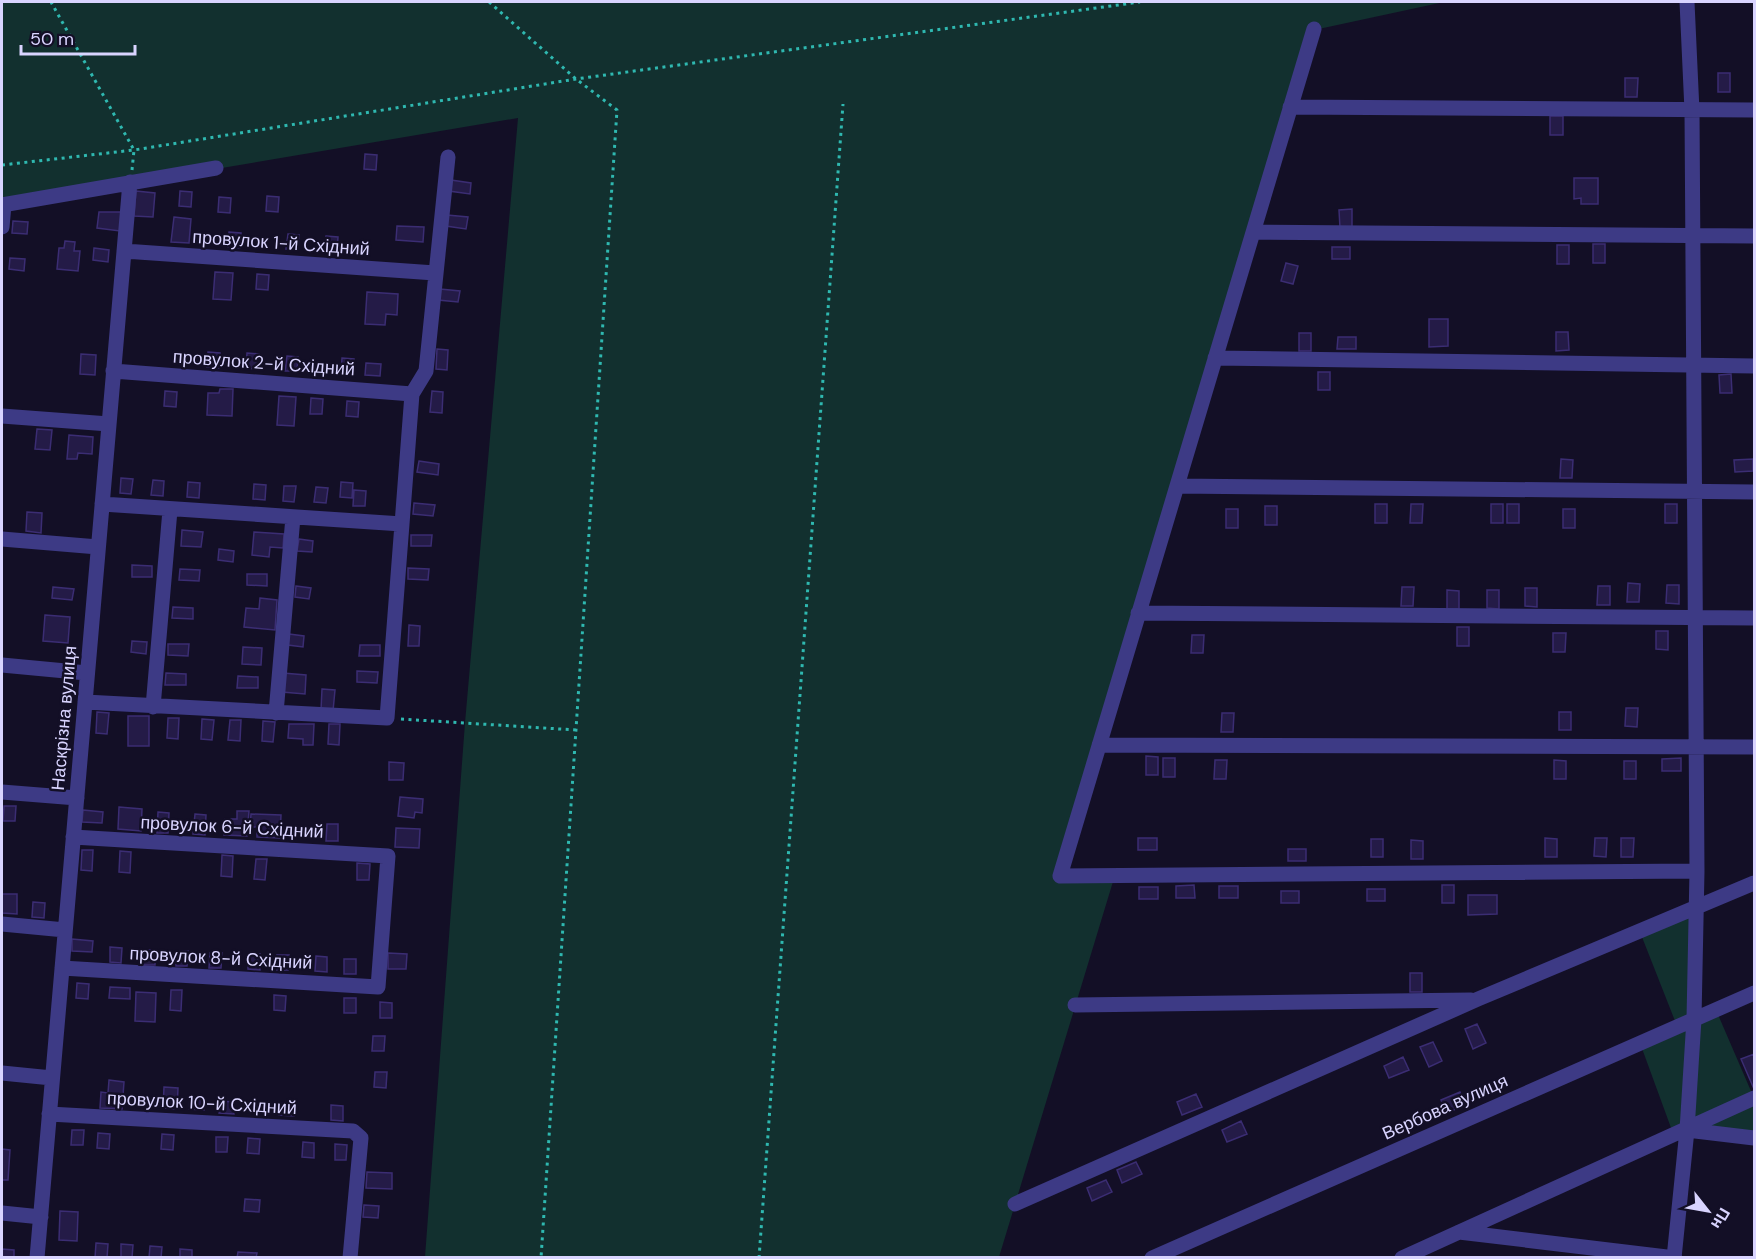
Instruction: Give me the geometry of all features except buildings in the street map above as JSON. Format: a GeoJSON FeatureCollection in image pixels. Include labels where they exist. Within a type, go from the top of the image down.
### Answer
{"type":"FeatureCollection","features":[{"type":"Feature","properties":{"kind":"street"},"geometry":{"type":"LineString","coordinates":[[1459,1232],[1674,1257],[1687,1130],[1694,1019],[1697,871],[1692,111],[1687,2]]}},
{"type":"Feature","properties":{"kind":"street"},"geometry":{"type":"LineString","coordinates":[[1314,30],[1059,876],[1697,871]]}},
{"type":"Feature","properties":{"kind":"street"},"geometry":{"type":"LineString","coordinates":[[1290,107],[1755,110]]}},
{"type":"Feature","properties":{"kind":"street"},"geometry":{"type":"LineString","coordinates":[[85,702],[387,718],[412,394],[426,371],[448,157]]}},
{"type":"Feature","properties":{"kind":"street"},"geometry":{"type":"LineString","coordinates":[[2,227],[3,205],[216,168]]}},
{"type":"Feature","properties":{"kind":"street","name":"Наскрізна вулиця"},"geometry":{"type":"LineString","coordinates":[[37,1257],[130,182]]}},
{"type":"Feature","properties":{"kind":"street"},"geometry":{"type":"LineString","coordinates":[[1253,232],[1755,236]]}},
{"type":"Feature","properties":{"kind":"street","name":"провулок 1-й Східний"},"geometry":{"type":"LineString","coordinates":[[124,251],[435,273]]}},
{"type":"Feature","properties":{"kind":"street"},"geometry":{"type":"LineString","coordinates":[[1215,358],[1755,366]]}},
{"type":"Feature","properties":{"kind":"street","name":"провулок 2-й Східний"},"geometry":{"type":"LineString","coordinates":[[113,371],[412,394]]}},
{"type":"Feature","properties":{"kind":"street"},"geometry":{"type":"LineString","coordinates":[[2,416],[109,424]]}},
{"type":"Feature","properties":{"kind":"street"},"geometry":{"type":"LineString","coordinates":[[1177,486],[1755,492]]}},
{"type":"Feature","properties":{"kind":"street"},"geometry":{"type":"LineString","coordinates":[[102,504],[402,524]]}},
{"type":"Feature","properties":{"kind":"street"},"geometry":{"type":"LineString","coordinates":[[153,707],[170,510]]}},
{"type":"Feature","properties":{"kind":"street"},"geometry":{"type":"LineString","coordinates":[[276,713],[293,517]]}},
{"type":"Feature","properties":{"kind":"street"},"geometry":{"type":"LineString","coordinates":[[2,539],[98,547]]}},
{"type":"Feature","properties":{"kind":"street"},"geometry":{"type":"LineString","coordinates":[[1138,614],[1755,618]]}},
{"type":"Feature","properties":{"kind":"street"},"geometry":{"type":"LineString","coordinates":[[2,665],[87,673]]}},
{"type":"Feature","properties":{"kind":"street"},"geometry":{"type":"LineString","coordinates":[[1099,745],[1755,747]]}},
{"type":"Feature","properties":{"kind":"street"},"geometry":{"type":"LineString","coordinates":[[2,792],[77,798]]}},
{"type":"Feature","properties":{"kind":"street","name":"провулок 6-й Східний"},"geometry":{"type":"LineString","coordinates":[[73,837],[388,856],[378,987]]}},
{"type":"Feature","properties":{"kind":"street"},"geometry":{"type":"LineString","coordinates":[[1015,1204],[1478,999],[1755,883]]}},
{"type":"Feature","properties":{"kind":"street"},"geometry":{"type":"LineString","coordinates":[[2,924],[65,930]]}},
{"type":"Feature","properties":{"kind":"street","name":"провулок 8-й Східний"},"geometry":{"type":"LineString","coordinates":[[62,968],[378,987]]}},
{"type":"Feature","properties":{"kind":"street","name":"Вербова вулиця"},"geometry":{"type":"LineString","coordinates":[[1152,1257],[1755,993]]}},
{"type":"Feature","properties":{"kind":"street"},"geometry":{"type":"LineString","coordinates":[[1076,1005],[1478,999]]}},
{"type":"Feature","properties":{"kind":"street"},"geometry":{"type":"LineString","coordinates":[[2,1073],[52,1078]]}},
{"type":"Feature","properties":{"kind":"street"},"geometry":{"type":"LineString","coordinates":[[1402,1257],[1755,1098]]}},
{"type":"Feature","properties":{"kind":"street","name":"провулок 10-й Східний"},"geometry":{"type":"LineString","coordinates":[[49,1114],[353,1131],[361,1138],[350,1257]]}},
{"type":"Feature","properties":{"kind":"street"},"geometry":{"type":"LineString","coordinates":[[1687,1130],[1755,1138]]}},
{"type":"Feature","properties":{"kind":"street"},"geometry":{"type":"LineString","coordinates":[[2,1213],[40,1216]]}},
{"type":"Feature","properties":{"kind":"path"},"geometry":{"type":"LineString","coordinates":[[51,2],[134,150],[130,182]]}},
{"type":"Feature","properties":{"kind":"path"},"geometry":{"type":"LineString","coordinates":[[489,2],[576,79],[617,110],[541,1257]]}},
{"type":"Feature","properties":{"kind":"path"},"geometry":{"type":"LineString","coordinates":[[2,165],[134,150],[576,79],[1140,2]]}},
{"type":"Feature","properties":{"kind":"path"},"geometry":{"type":"LineString","coordinates":[[759,1257],[843,104]]}},
{"type":"Feature","properties":{"kind":"path"},"geometry":{"type":"LineString","coordinates":[[387,718],[576,730]]}},
{"type":"Feature","properties":{"kind":"green space"},"geometry":{"type":"Polygon","coordinates":[[[2,2],[1444,2],[1314,30],[1060,875],[1115,875],[999,1257],[425,1257],[465,723],[518,118],[2,205],[2,2]]]}},
{"type":"Feature","properties":{"kind":"green space"},"geometry":{"type":"Polygon","coordinates":[[[1695,910],[1694,1019],[1716,1010],[1754,1098],[1754,1138],[1674,1136],[1640,1043],[1677,1026],[1640,932],[1695,910]]]}}]}
